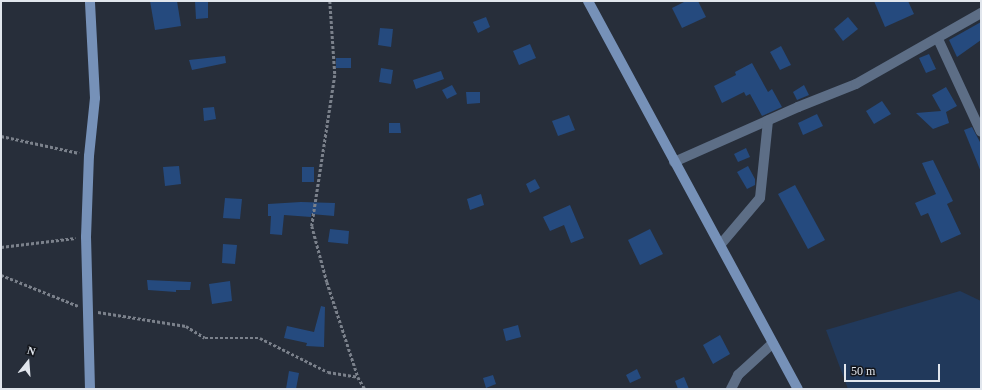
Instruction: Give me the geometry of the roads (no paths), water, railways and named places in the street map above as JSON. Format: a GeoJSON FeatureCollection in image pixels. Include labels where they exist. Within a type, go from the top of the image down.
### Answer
{"type":"FeatureCollection","features":[{"type":"Feature","properties":{"kind":"main road"},"geometry":{"type":"LineString","coordinates":[[90,1],[93,27],[95,98],[89,156],[86,237],[90,389]]}},
{"type":"Feature","properties":{"kind":"main road"},"geometry":{"type":"LineString","coordinates":[[588,1],[674,162],[721,244],[798,389]]}},
{"type":"Feature","properties":{"kind":"street"},"geometry":{"type":"LineString","coordinates":[[674,162],[768,120],[856,84],[938,39],[981,13]]}},
{"type":"Feature","properties":{"kind":"street"},"geometry":{"type":"LineString","coordinates":[[938,39],[981,132]]}},
{"type":"Feature","properties":{"kind":"street"},"geometry":{"type":"LineString","coordinates":[[721,244],[760,198],[768,120]]}},
{"type":"Feature","properties":{"kind":"street"},"geometry":{"type":"LineString","coordinates":[[731,389],[738,375],[773,343]]}}]}
